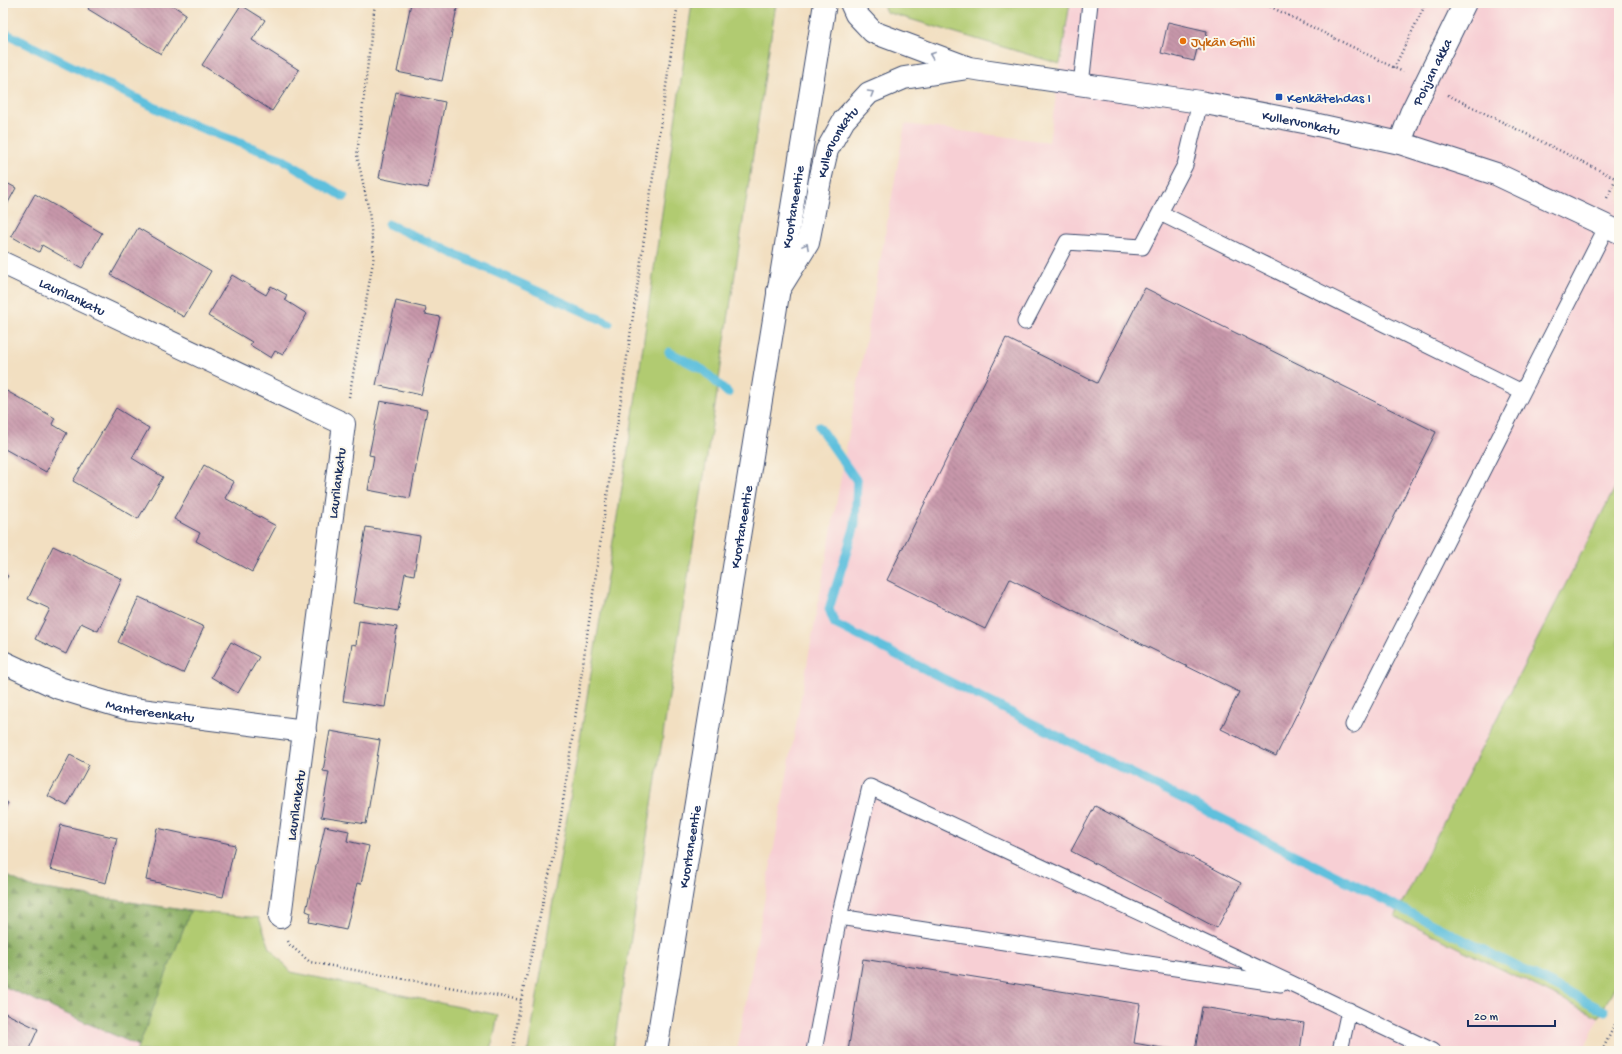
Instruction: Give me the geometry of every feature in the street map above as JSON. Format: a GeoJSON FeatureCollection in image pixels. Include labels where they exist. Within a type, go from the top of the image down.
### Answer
{"type":"FeatureCollection","features":[{"type":"Feature","properties":{"kind":"main road","name":"Kuortaneentie"},"geometry":{"type":"LineString","coordinates":[[656,1051],[825,3]]}},
{"type":"Feature","properties":{"kind":"main road","name":"Kullervonkatu"},"geometry":{"type":"LineString","coordinates":[[851,3],[856,14],[873,32],[969,68],[1200,102],[1309,123],[1400,143],[1496,174],[1613,229]]}},
{"type":"Feature","properties":{"kind":"main road","name":"Pohjan akka"},"geometry":{"type":"LineString","coordinates":[[1400,143],[1411,114],[1465,3]]}},
{"type":"Feature","properties":{"kind":"main road","name":"Kullervonkatu"},"geometry":{"type":"LineString","coordinates":[[778,291],[808,243],[827,150],[844,120],[869,93],[904,78],[969,68]]}},
{"type":"Feature","properties":{"kind":"main road","name":"Laurilankatu"},"geometry":{"type":"LineString","coordinates":[[3,263],[344,424],[280,917]]}},
{"type":"Feature","properties":{"kind":"main road","name":"Mantereenkatu"},"geometry":{"type":"LineString","coordinates":[[3,662],[58,688],[124,708],[305,731]]}},
{"type":"Feature","properties":{"kind":"lane"},"geometry":{"type":"LineString","coordinates":[[1081,85],[1090,3]]}},
{"type":"Feature","properties":{"kind":"lane"},"geometry":{"type":"LineString","coordinates":[[1024,322],[1067,242],[1142,247],[1185,165],[1200,102]]}},
{"type":"Feature","properties":{"kind":"lane"},"geometry":{"type":"LineString","coordinates":[[1160,213],[1522,392]]}},
{"type":"Feature","properties":{"kind":"lane"},"geometry":{"type":"LineString","coordinates":[[1353,725],[1522,392],[1613,229]]}},
{"type":"Feature","properties":{"kind":"lane"},"geometry":{"type":"LineString","coordinates":[[814,1051],[839,917],[870,787],[1300,986],[1433,1051]]}},
{"type":"Feature","properties":{"kind":"lane"},"geometry":{"type":"LineString","coordinates":[[839,917],[1300,986]]}},
{"type":"Feature","properties":{"kind":"lane"},"geometry":{"type":"LineString","coordinates":[[1340,1051],[1349,1010]]}},
{"type":"Feature","properties":{"kind":"path"},"geometry":{"type":"LineString","coordinates":[[344,424],[374,256],[369,211],[357,155],[375,3]]}},
{"type":"Feature","properties":{"kind":"path"},"geometry":{"type":"LineString","coordinates":[[513,1051],[521,1000],[559,830],[678,3]]}},
{"type":"Feature","properties":{"kind":"path"},"geometry":{"type":"LineString","coordinates":[[1394,68],[1426,3]]}},
{"type":"Feature","properties":{"kind":"path"},"geometry":{"type":"LineString","coordinates":[[280,917],[290,945],[310,962],[521,1000]]}},
{"type":"Feature","properties":{"kind":"path"},"geometry":{"type":"LineString","coordinates":[[1602,1051],[1619,1016]]}},
{"type":"Feature","properties":{"kind":"shaded area"},"geometry":{"type":"Polygon","coordinates":[[[1070,3],[1619,3],[1619,480],[1395,917],[1599,1017],[1583,1051],[737,1051],[905,124],[1049,142],[1070,3]]]}},
{"type":"Feature","properties":{"kind":"shaded area"},"geometry":{"type":"Polygon","coordinates":[[[3,986],[139,1046],[136,1051],[3,1051],[3,986]]]}},
{"type":"Feature","properties":{"kind":"green space"},"geometry":{"type":"Polygon","coordinates":[[[692,3],[776,3],[715,406],[613,1051],[528,1051],[628,451],[692,3]]]}},
{"type":"Feature","properties":{"kind":"green space"},"geometry":{"type":"Polygon","coordinates":[[[882,3],[1070,3],[1060,64],[886,12],[882,3]]]}},
{"type":"Feature","properties":{"kind":"green space"},"geometry":{"type":"Polygon","coordinates":[[[1619,480],[1619,978],[1599,1017],[1395,917],[1619,480]]]}},
{"type":"Feature","properties":{"kind":"green space"},"geometry":{"type":"Polygon","coordinates":[[[3,874],[31,887],[190,911],[139,1046],[3,986],[3,874]]]}},
{"type":"Feature","properties":{"kind":"green space"},"geometry":{"type":"Polygon","coordinates":[[[190,911],[259,918],[270,948],[291,972],[498,1015],[491,1051],[136,1051],[190,911]]]}},
{"type":"Feature","properties":{"kind":"building"},"geometry":{"type":"Polygon","coordinates":[[[92,3],[169,3],[186,14],[161,54],[88,9],[92,3]]]}},
{"type":"Feature","properties":{"kind":"building"},"geometry":{"type":"Polygon","coordinates":[[[411,3],[458,3],[442,81],[397,72],[411,3]]]}},
{"type":"Feature","properties":{"kind":"building"},"geometry":{"type":"Polygon","coordinates":[[[241,5],[265,20],[252,40],[299,70],[272,111],[202,65],[241,5]]]}},
{"type":"Feature","properties":{"kind":"building"},"geometry":{"type":"Polygon","coordinates":[[[1168,22],[1207,31],[1203,51],[1197,49],[1194,61],[1161,53],[1168,22]]]}},
{"type":"Feature","properties":{"kind":"building"},"geometry":{"type":"Polygon","coordinates":[[[396,92],[445,102],[428,188],[379,178],[396,92]]]}},
{"type":"Feature","properties":{"kind":"building"},"geometry":{"type":"Polygon","coordinates":[[[3,181],[16,188],[3,212],[3,181]]]}},
{"type":"Feature","properties":{"kind":"building"},"geometry":{"type":"Polygon","coordinates":[[[35,194],[102,233],[82,268],[42,245],[39,252],[11,236],[35,194]]]}},
{"type":"Feature","properties":{"kind":"building"},"geometry":{"type":"Polygon","coordinates":[[[138,228],[211,271],[184,317],[111,275],[138,228]]]}},
{"type":"Feature","properties":{"kind":"building"},"geometry":{"type":"Polygon","coordinates":[[[232,275],[266,295],[271,286],[287,295],[285,300],[307,314],[283,355],[275,351],[271,358],[250,345],[252,342],[208,316],[232,275]]]}},
{"type":"Feature","properties":{"kind":"building"},"geometry":{"type":"Polygon","coordinates":[[[1145,288],[1436,432],[1276,756],[1221,729],[1239,692],[1010,579],[985,629],[887,580],[1006,338],[1097,383],[1145,288]]]}},
{"type":"Feature","properties":{"kind":"building"},"geometry":{"type":"Polygon","coordinates":[[[396,301],[426,308],[425,314],[440,317],[421,395],[376,385],[396,301]]]}},
{"type":"Feature","properties":{"kind":"building"},"geometry":{"type":"Polygon","coordinates":[[[3,389],[55,418],[52,424],[67,433],[46,472],[3,448],[3,389]]]}},
{"type":"Feature","properties":{"kind":"building"},"geometry":{"type":"Polygon","coordinates":[[[380,401],[427,410],[410,498],[368,490],[374,456],[369,455],[380,401]]]}},
{"type":"Feature","properties":{"kind":"building"},"geometry":{"type":"Polygon","coordinates":[[[116,408],[149,428],[132,458],[163,477],[138,519],[73,481],[116,408]]]}},
{"type":"Feature","properties":{"kind":"building"},"geometry":{"type":"Polygon","coordinates":[[[204,465],[234,482],[225,498],[276,526],[252,572],[196,541],[200,533],[174,519],[204,465]]]}},
{"type":"Feature","properties":{"kind":"building"},"geometry":{"type":"Polygon","coordinates":[[[366,527],[420,536],[414,575],[405,573],[398,611],[353,603],[366,527]]]}},
{"type":"Feature","properties":{"kind":"building"},"geometry":{"type":"Polygon","coordinates":[[[53,546],[122,579],[98,631],[81,623],[66,654],[35,639],[50,609],[28,599],[53,546]]]}},
{"type":"Feature","properties":{"kind":"building"},"geometry":{"type":"Polygon","coordinates":[[[3,573],[8,576],[3,584],[3,573]]]}},
{"type":"Feature","properties":{"kind":"building"},"geometry":{"type":"Polygon","coordinates":[[[139,597],[204,627],[183,673],[118,642],[139,597]]]}},
{"type":"Feature","properties":{"kind":"building"},"geometry":{"type":"Polygon","coordinates":[[[359,621],[397,627],[385,707],[343,701],[352,644],[356,645],[359,621]]]}},
{"type":"Feature","properties":{"kind":"building"},"geometry":{"type":"Polygon","coordinates":[[[231,642],[259,657],[238,693],[211,677],[231,642]]]}},
{"type":"Feature","properties":{"kind":"building"},"geometry":{"type":"Polygon","coordinates":[[[330,731],[380,740],[366,824],[321,817],[329,772],[323,771],[330,731]]]}},
{"type":"Feature","properties":{"kind":"building"},"geometry":{"type":"Polygon","coordinates":[[[70,755],[89,765],[67,806],[48,796],[70,755]]]}},
{"type":"Feature","properties":{"kind":"building"},"geometry":{"type":"Polygon","coordinates":[[[3,800],[8,803],[3,812],[3,800]]]}},
{"type":"Feature","properties":{"kind":"building"},"geometry":{"type":"Polygon","coordinates":[[[1095,806],[1241,883],[1217,928],[1071,851],[1095,806]]]}},
{"type":"Feature","properties":{"kind":"building"},"geometry":{"type":"Polygon","coordinates":[[[61,825],[117,838],[106,883],[50,869],[61,825]]]}},
{"type":"Feature","properties":{"kind":"building"},"geometry":{"type":"Polygon","coordinates":[[[325,826],[349,831],[347,841],[369,846],[361,884],[357,883],[346,930],[309,922],[311,913],[306,911],[325,826]]]}},
{"type":"Feature","properties":{"kind":"building"},"geometry":{"type":"Polygon","coordinates":[[[157,828],[235,845],[223,897],[146,880],[157,828]]]}},
{"type":"Feature","properties":{"kind":"building"},"geometry":{"type":"Polygon","coordinates":[[[863,959],[1140,1004],[1134,1043],[1178,1051],[848,1051],[863,959]]]}},
{"type":"Feature","properties":{"kind":"building"},"geometry":{"type":"Polygon","coordinates":[[[1202,1007],[1304,1023],[1300,1051],[1195,1051],[1202,1007]]]}},
{"type":"Feature","properties":{"kind":"building"},"geometry":{"type":"Polygon","coordinates":[[[3,1012],[38,1029],[28,1051],[3,1051],[3,1012]]]}},
{"type":"Feature","properties":{"kind":"waterway"},"geometry":{"type":"LineString","coordinates":[[3,32],[178,119],[282,159],[344,197]]}},
{"type":"Feature","properties":{"kind":"waterway"},"geometry":{"type":"LineString","coordinates":[[388,224],[609,323]]}},
{"type":"Feature","properties":{"kind":"waterway"},"geometry":{"type":"LineString","coordinates":[[669,352],[703,370],[728,393]]}},
{"type":"Feature","properties":{"kind":"waterway"},"geometry":{"type":"LineString","coordinates":[[819,427],[857,481],[855,525],[829,609],[835,624],[1605,1011]]}},
{"type":"Feature","properties":{"kind":"place","name":"Jykän Grilli"},"geometry":{"type":"Point","coordinates":[1183,41]}},
{"type":"Feature","properties":{"kind":"place","name":"Kenkätehdas I"},"geometry":{"type":"Point","coordinates":[1279,97]}}]}
